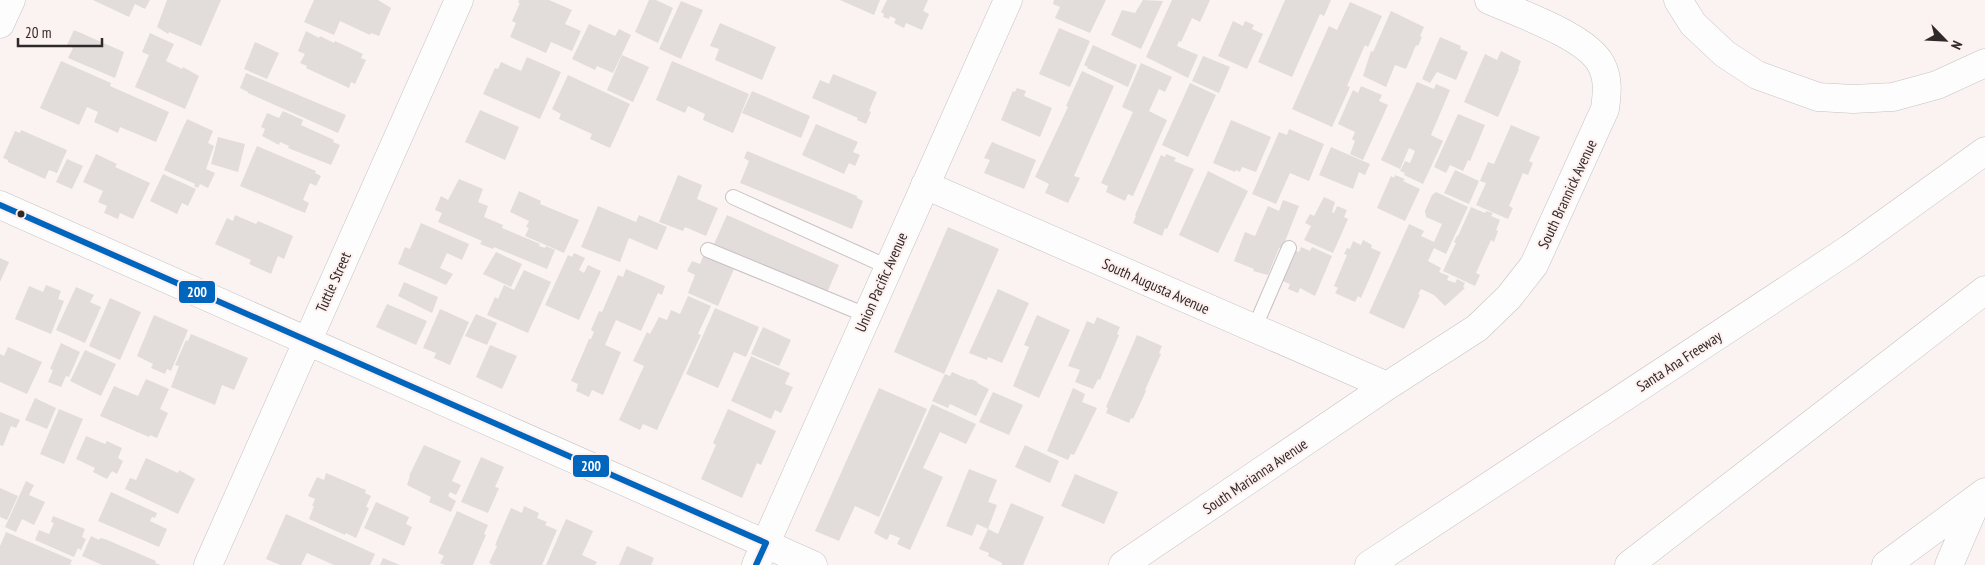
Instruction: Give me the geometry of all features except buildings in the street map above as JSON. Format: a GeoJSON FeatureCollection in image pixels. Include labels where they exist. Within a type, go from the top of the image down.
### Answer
{"type":"FeatureCollection","features":[{"type":"Feature","properties":{"kind":"main road"},"geometry":{"type":"LineString","coordinates":[[0,24],[11,0]]}},
{"type":"Feature","properties":{"kind":"main road","name":"Tuttle Street"},"geometry":{"type":"LineString","coordinates":[[208,565],[459,0]]}},
{"type":"Feature","properties":{"kind":"main road","name":"Union Pacific Avenue"},"geometry":{"type":"LineString","coordinates":[[761,554],[1008,0]]}},
{"type":"Feature","properties":{"kind":"main road","name":"South Brannick Avenue"},"geometry":{"type":"LineString","coordinates":[[1387,386],[1477,328],[1509,297],[1534,265],[1605,110],[1608,86],[1601,64],[1584,46],[1558,31],[1489,0]]}},
{"type":"Feature","properties":{"kind":"main road"},"geometry":{"type":"LineString","coordinates":[[1678,0],[1693,24],[1725,54],[1758,76],[1818,96],[1853,99],[1893,97],[1937,85],[1985,63]]}},
{"type":"Feature","properties":{"kind":"main road","name":"Santa Ana Freeway"},"geometry":{"type":"LineString","coordinates":[[1370,565],[1849,249],[1985,151]]}},
{"type":"Feature","properties":{"kind":"main road","name":"South Augusta Avenue"},"geometry":{"type":"LineString","coordinates":[[925,185],[1387,386]]}},
{"type":"Feature","properties":{"kind":"main road"},"geometry":{"type":"LineString","coordinates":[[0,205],[306,342],[761,554],[813,565]]}},
{"type":"Feature","properties":{"kind":"main road"},"geometry":{"type":"LineString","coordinates":[[1629,565],[1985,290]]}},
{"type":"Feature","properties":{"kind":"main road","name":"South Marianna Avenue"},"geometry":{"type":"LineString","coordinates":[[1123,565],[1387,386]]}},
{"type":"Feature","properties":{"kind":"main road"},"geometry":{"type":"LineString","coordinates":[[1886,565],[1983,491]]}},
{"type":"Feature","properties":{"kind":"main road"},"geometry":{"type":"LineString","coordinates":[[1950,565],[1983,491]]}},
{"type":"Feature","properties":{"kind":"lane"},"geometry":{"type":"LineString","coordinates":[[733,197],[888,267]]}},
{"type":"Feature","properties":{"kind":"lane"},"geometry":{"type":"LineString","coordinates":[[1254,328],[1289,248]]}},
{"type":"Feature","properties":{"kind":"lane"},"geometry":{"type":"LineString","coordinates":[[708,250],[866,315]]}},
{"type":"Feature","properties":{"kind":"transit line","name":"200"},"geometry":{"type":"LineString","coordinates":[[0,205],[766,543],[756,565]]}}]}
